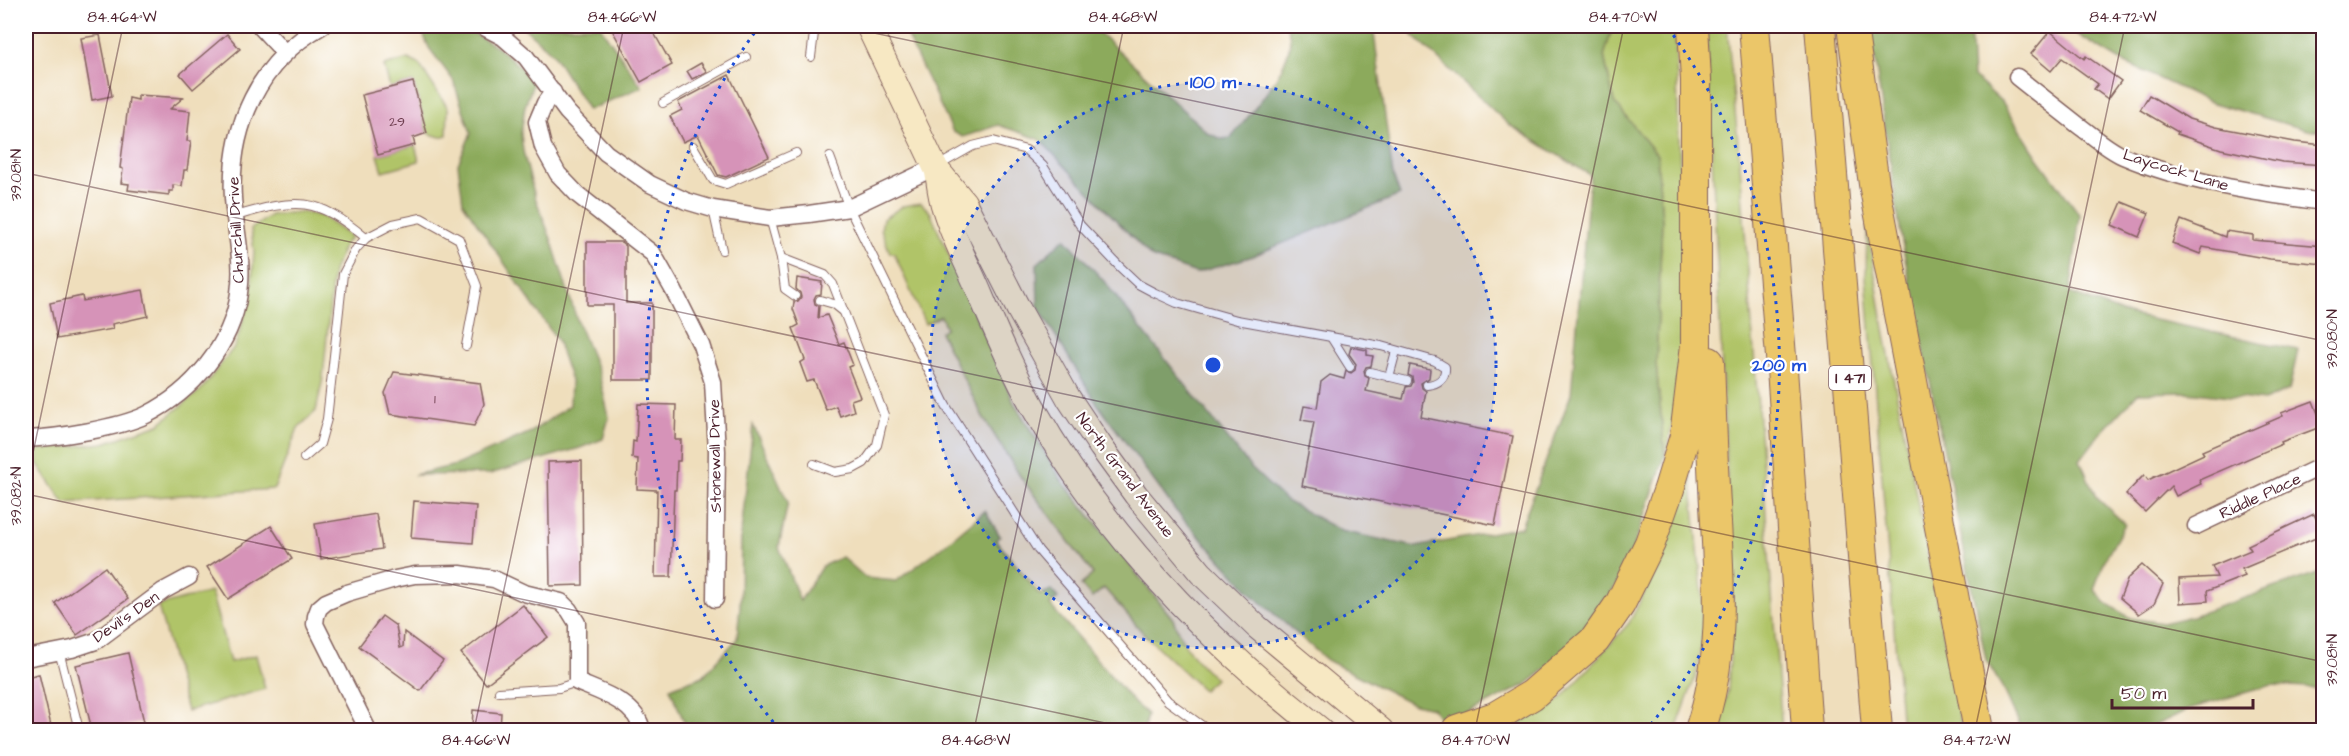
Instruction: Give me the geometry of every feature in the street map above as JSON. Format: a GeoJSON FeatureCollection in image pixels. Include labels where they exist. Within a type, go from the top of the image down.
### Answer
{"type":"FeatureCollection","features":[{"type":"Feature","properties":{"kind":"highway"},"geometry":{"type":"LineString","coordinates":[[1457,730],[1495,717],[1532,694],[1595,640],[1620,604],[1650,543],[1669,489],[1684,436],[1696,345],[1696,80],[1693,26]]}},
{"type":"Feature","properties":{"kind":"highway"},"geometry":{"type":"LineString","coordinates":[[1754,26],[1782,369],[1807,730]]}},
{"type":"Feature","properties":{"kind":"highway","name":"I 471"},"geometry":{"type":"LineString","coordinates":[[1820,26],[1878,730]]}},
{"type":"Feature","properties":{"kind":"highway"},"geometry":{"type":"LineString","coordinates":[[1852,26],[1874,184],[1979,730]]}},
{"type":"Feature","properties":{"kind":"highway"},"geometry":{"type":"LineString","coordinates":[[1697,243],[1709,340],[1719,622],[1714,685],[1700,730]]}},
{"type":"Feature","properties":{"kind":"main road","name":"North Grand Avenue"},"geometry":{"type":"LineString","coordinates":[[868,26],[935,167],[944,208],[1007,357],[1064,457],[1131,549],[1178,602],[1207,632],[1321,730]]}},
{"type":"Feature","properties":{"kind":"main road","name":"North Grand Avenue"},"geometry":{"type":"LineString","coordinates":[[935,167],[964,202],[1019,310],[1069,399],[1136,495],[1201,573],[1257,627],[1382,730]]}},
{"type":"Feature","properties":{"kind":"street"},"geometry":{"type":"LineString","coordinates":[[260,26],[285,53]]}},
{"type":"Feature","properties":{"kind":"street"},"geometry":{"type":"LineString","coordinates":[[482,26],[503,37],[526,57],[592,139],[619,163],[650,183],[686,201],[770,218],[849,208],[935,167]]}},
{"type":"Feature","properties":{"kind":"street","name":"Churchill Drive"},"geometry":{"type":"LineString","coordinates":[[26,439],[49,438],[145,416],[194,380],[221,346],[235,315],[240,292],[240,250],[232,176],[235,145],[241,123],[261,83],[285,53],[311,28]]}},
{"type":"Feature","properties":{"kind":"street","name":"Laycock Lane"},"geometry":{"type":"LineString","coordinates":[[2017,77],[2094,137],[2122,155],[2188,177],[2226,186],[2324,202]]}},
{"type":"Feature","properties":{"kind":"street","name":"Stonewall Drive"},"geometry":{"type":"LineString","coordinates":[[553,92],[545,103],[537,122],[543,147],[558,174],[578,195],[653,254],[701,345],[713,381],[717,451],[715,599]]}},
{"type":"Feature","properties":{"kind":"street","name":"Riddle Place"},"geometry":{"type":"LineString","coordinates":[[2196,526],[2324,465]]}},
{"type":"Feature","properties":{"kind":"street"},"geometry":{"type":"LineString","coordinates":[[368,730],[315,624],[319,608],[334,598],[395,579],[415,575],[460,574],[494,579],[524,592],[561,602],[577,623],[577,682],[622,703],[634,714],[642,730]]}},
{"type":"Feature","properties":{"kind":"street","name":"Devil’s Den"},"geometry":{"type":"LineString","coordinates":[[26,658],[96,641],[163,591],[189,577]]}},
{"type":"Feature","properties":{"kind":"lane"},"geometry":{"type":"LineString","coordinates":[[810,26],[814,33],[811,57]]}},
{"type":"Feature","properties":{"kind":"lane"},"geometry":{"type":"LineString","coordinates":[[663,103],[746,57]]}},
{"type":"Feature","properties":{"kind":"lane"},"geometry":{"type":"LineString","coordinates":[[935,167],[973,146],[993,141],[1026,150],[1043,166],[1080,225],[1138,284],[1176,303],[1205,311],[1396,351],[1435,361],[1445,367],[1441,380],[1427,385]]}},
{"type":"Feature","properties":{"kind":"lane"},"geometry":{"type":"LineString","coordinates":[[693,146],[712,180],[726,184],[796,153]]}},
{"type":"Feature","properties":{"kind":"lane"},"geometry":{"type":"LineString","coordinates":[[830,157],[849,208],[946,406],[1038,550],[1168,701],[1208,730]]}},
{"type":"Feature","properties":{"kind":"lane"},"geometry":{"type":"LineString","coordinates":[[236,216],[269,206],[287,203],[306,204],[324,209],[341,218],[366,238]]}},
{"type":"Feature","properties":{"kind":"lane"},"geometry":{"type":"LineString","coordinates":[[713,208],[722,250]]}},
{"type":"Feature","properties":{"kind":"lane"},"geometry":{"type":"LineString","coordinates":[[304,458],[320,444],[327,419],[343,274],[356,249],[366,238],[393,224],[422,218],[459,238],[477,286],[466,346]]}},
{"type":"Feature","properties":{"kind":"lane"},"geometry":{"type":"LineString","coordinates":[[770,218],[781,258],[786,289],[795,296]]}},
{"type":"Feature","properties":{"kind":"lane"},"geometry":{"type":"LineString","coordinates":[[781,258],[825,275],[833,284],[884,414],[877,445],[864,463],[853,469],[835,472],[814,464]]}},
{"type":"Feature","properties":{"kind":"lane"},"geometry":{"type":"LineString","coordinates":[[820,300],[834,304],[846,314]]}},
{"type":"Feature","properties":{"kind":"lane"},"geometry":{"type":"LineString","coordinates":[[1331,337],[1350,367]]}},
{"type":"Feature","properties":{"kind":"lane"},"geometry":{"type":"LineString","coordinates":[[1389,377],[1396,351]]}},
{"type":"Feature","properties":{"kind":"lane"},"geometry":{"type":"LineString","coordinates":[[1370,372],[1407,381]]}},
{"type":"Feature","properties":{"kind":"lane"},"geometry":{"type":"LineString","coordinates":[[60,651],[79,730]]}},
{"type":"Feature","properties":{"kind":"lane"},"geometry":{"type":"LineString","coordinates":[[499,692],[559,688],[577,682]]}},
{"type":"Feature","properties":{"kind":"green space"},"geometry":{"type":"Polygon","coordinates":[[[445,25],[460,28],[484,39],[518,65],[533,84],[525,106],[521,134],[523,151],[535,197],[578,323],[599,374],[609,417],[603,439],[490,474],[414,475],[456,465],[531,432],[570,405],[571,381],[557,340],[463,203],[458,164],[471,133],[453,80],[429,48],[420,26],[445,25]]]}},
{"type":"Feature","properties":{"kind":"green space"},"geometry":{"type":"Polygon","coordinates":[[[522,26],[600,26],[642,87],[588,110],[553,54],[522,26]]]}},
{"type":"Feature","properties":{"kind":"green space"},"geometry":{"type":"Polygon","coordinates":[[[902,26],[1092,26],[1208,133],[1221,139],[1231,138],[1261,100],[1282,68],[1288,53],[1290,38],[1286,26],[1373,26],[1393,176],[1400,195],[1250,257],[1196,273],[1151,257],[1039,139],[998,125],[963,137],[953,132],[902,26]]]}},
{"type":"Feature","properties":{"kind":"green space"},"geometry":{"type":"Polygon","coordinates":[[[1403,26],[1613,26],[1604,56],[1614,102],[1657,155],[1662,220],[1656,364],[1665,457],[1626,569],[1595,619],[1562,656],[1525,685],[1445,725],[1432,708],[1411,703],[1327,660],[1256,598],[1176,511],[1096,402],[1038,307],[1037,264],[1065,238],[1103,280],[1250,467],[1286,501],[1341,531],[1416,547],[1521,527],[1571,394],[1590,175],[1508,124],[1403,26]]]}},
{"type":"Feature","properties":{"kind":"green space"},"geometry":{"type":"Polygon","coordinates":[[[1613,26],[1675,26],[1684,283],[1678,398],[1665,457],[1656,364],[1662,220],[1657,155],[1614,102],[1604,56],[1613,26]]]}},
{"type":"Feature","properties":{"kind":"green space"},"geometry":{"type":"Polygon","coordinates":[[[1706,26],[1727,26],[1740,164],[1782,730],[1718,730],[1728,690],[1733,607],[1706,26]]]}},
{"type":"Feature","properties":{"kind":"green space"},"geometry":{"type":"Polygon","coordinates":[[[1870,26],[1970,26],[1973,76],[2003,103],[2038,158],[2080,215],[2070,293],[2122,313],[2298,350],[2289,390],[2264,401],[2187,392],[2138,393],[2099,435],[2080,460],[2096,497],[2125,524],[2105,560],[2094,589],[2106,603],[2130,618],[2162,623],[2192,616],[2323,571],[2323,692],[2307,687],[2272,685],[2192,708],[2145,730],[2022,730],[2005,692],[1986,660],[1902,242],[1870,26]]]}},
{"type":"Feature","properties":{"kind":"green space"},"geometry":{"type":"Polygon","coordinates":[[[2068,26],[2323,26],[2323,130],[2307,130],[2210,102],[2119,60],[2076,34],[2068,26]]]}},
{"type":"Feature","properties":{"kind":"green space"},"geometry":{"type":"Polygon","coordinates":[[[408,59],[419,64],[448,108],[447,135],[440,137],[427,133],[413,82],[390,88],[384,66],[408,59]]]}},
{"type":"Feature","properties":{"kind":"green space"},"geometry":{"type":"Polygon","coordinates":[[[415,145],[419,161],[383,171],[378,155],[415,145]]]}},
{"type":"Feature","properties":{"kind":"green space"},"geometry":{"type":"Polygon","coordinates":[[[921,203],[930,212],[1014,403],[1062,481],[1173,619],[1190,652],[1215,679],[1203,690],[1145,635],[1104,588],[1092,598],[1081,585],[1093,574],[1020,476],[983,417],[940,332],[946,328],[941,316],[925,324],[894,253],[890,253],[881,229],[883,219],[903,206],[921,203]]]}},
{"type":"Feature","properties":{"kind":"green space"},"geometry":{"type":"Polygon","coordinates":[[[300,212],[321,216],[351,237],[345,244],[333,272],[323,378],[316,411],[298,428],[274,489],[64,503],[37,463],[37,450],[104,443],[159,424],[201,390],[235,346],[251,295],[254,251],[251,229],[271,215],[300,212]]]}},
{"type":"Feature","properties":{"kind":"green space"},"geometry":{"type":"Polygon","coordinates":[[[1867,227],[1885,335],[1962,730],[1902,730],[1866,277],[1867,227]]]}},
{"type":"Feature","properties":{"kind":"green space"},"geometry":{"type":"Polygon","coordinates":[[[753,425],[788,502],[779,547],[800,601],[822,566],[842,557],[866,578],[896,581],[941,548],[985,511],[1000,536],[996,540],[1040,595],[1051,590],[1058,598],[1050,605],[1135,704],[1147,714],[1144,730],[696,730],[685,724],[670,688],[703,676],[737,639],[741,533],[753,425]]]}},
{"type":"Feature","properties":{"kind":"green space"},"geometry":{"type":"Polygon","coordinates":[[[1691,475],[1705,622],[1696,675],[1676,730],[1508,730],[1560,700],[1629,623],[1661,560],[1691,475]]]}},
{"type":"Feature","properties":{"kind":"green space"},"geometry":{"type":"Polygon","coordinates":[[[211,592],[230,662],[256,655],[265,689],[187,711],[158,606],[211,592]]]}},
{"type":"Feature","properties":{"kind":"building"},"geometry":{"type":"Polygon","coordinates":[[[610,26],[650,26],[672,65],[641,82],[610,26]]]}},
{"type":"Feature","properties":{"kind":"building"},"geometry":{"type":"Polygon","coordinates":[[[2050,31],[2084,59],[2086,56],[2121,81],[2108,99],[2094,89],[2098,84],[2062,58],[2051,71],[2031,54],[2050,31]]]}},
{"type":"Feature","properties":{"kind":"building"},"geometry":{"type":"Polygon","coordinates":[[[227,34],[240,49],[193,89],[180,74],[227,34]]]}},
{"type":"Feature","properties":{"kind":"building"},"geometry":{"type":"Polygon","coordinates":[[[100,35],[112,96],[92,100],[81,38],[100,35]]]}},
{"type":"Feature","properties":{"kind":"building"},"geometry":{"type":"Polygon","coordinates":[[[701,63],[707,72],[692,79],[687,71],[701,63]]]}},
{"type":"Feature","properties":{"kind":"building"},"geometry":{"type":"Polygon","coordinates":[[[729,75],[769,157],[726,177],[718,175],[698,135],[683,142],[670,116],[682,110],[678,102],[729,75]]]}},
{"type":"Feature","properties":{"kind":"building"},"geometry":{"type":"Polygon","coordinates":[[[413,82],[427,133],[413,138],[415,145],[378,155],[362,95],[413,82]]]}},
{"type":"Feature","properties":{"kind":"building"},"geometry":{"type":"Polygon","coordinates":[[[138,95],[183,98],[170,109],[190,111],[187,141],[191,141],[187,170],[184,170],[182,186],[173,185],[173,191],[169,191],[169,195],[128,190],[129,184],[121,183],[123,169],[120,168],[129,98],[138,100],[138,95]]]}},
{"type":"Feature","properties":{"kind":"building"},"geometry":{"type":"Polygon","coordinates":[[[2149,95],[2189,119],[2216,127],[2295,142],[2324,145],[2324,165],[2282,162],[2221,149],[2177,134],[2178,132],[2140,110],[2149,95]]]}},
{"type":"Feature","properties":{"kind":"building"},"geometry":{"type":"Polygon","coordinates":[[[2122,202],[2149,213],[2139,237],[2112,225],[2122,202]]]}},
{"type":"Feature","properties":{"kind":"building"},"geometry":{"type":"Polygon","coordinates":[[[2181,220],[2225,237],[2226,231],[2253,235],[2253,240],[2324,246],[2324,264],[2270,259],[2203,247],[2200,254],[2172,243],[2181,220]]]}},
{"type":"Feature","properties":{"kind":"building"},"geometry":{"type":"Polygon","coordinates":[[[587,242],[621,242],[626,246],[626,303],[652,303],[652,380],[613,380],[613,305],[587,305],[587,242]]]}},
{"type":"Feature","properties":{"kind":"building"},"geometry":{"type":"Polygon","coordinates":[[[797,278],[822,282],[821,294],[816,295],[814,299],[815,304],[819,306],[818,318],[827,315],[839,344],[844,342],[853,365],[848,367],[860,397],[851,400],[854,411],[840,416],[836,406],[826,410],[814,380],[807,382],[800,363],[805,360],[793,328],[799,325],[793,309],[794,302],[801,297],[796,289],[797,278]]]}},
{"type":"Feature","properties":{"kind":"building"},"geometry":{"type":"Polygon","coordinates":[[[143,290],[148,316],[112,324],[113,329],[57,339],[50,303],[82,296],[83,301],[143,290]]]}},
{"type":"Feature","properties":{"kind":"building"},"geometry":{"type":"Polygon","coordinates":[[[1351,347],[1367,350],[1367,355],[1373,356],[1371,366],[1366,367],[1364,371],[1365,376],[1369,378],[1366,391],[1403,399],[1406,387],[1411,386],[1413,382],[1412,377],[1408,375],[1410,365],[1430,369],[1429,378],[1421,383],[1422,388],[1426,391],[1421,417],[1513,436],[1495,525],[1302,486],[1314,422],[1301,420],[1304,406],[1317,408],[1321,382],[1330,375],[1344,379],[1346,371],[1351,373],[1355,370],[1356,364],[1349,354],[1351,347]]]}},
{"type":"Feature","properties":{"kind":"building"},"geometry":{"type":"Polygon","coordinates":[[[394,372],[480,383],[484,404],[474,426],[390,414],[385,393],[394,372]]]}},
{"type":"Feature","properties":{"kind":"building"},"geometry":{"type":"Polygon","coordinates":[[[2313,401],[2323,426],[2281,442],[2282,444],[2199,480],[2201,484],[2176,496],[2171,486],[2145,512],[2126,494],[2144,475],[2148,480],[2204,454],[2202,451],[2283,416],[2281,413],[2313,401]]]}},
{"type":"Feature","properties":{"kind":"building"},"geometry":{"type":"Polygon","coordinates":[[[638,404],[676,405],[675,440],[681,440],[680,461],[677,461],[676,490],[674,490],[671,577],[655,577],[657,490],[637,489],[638,459],[632,458],[633,441],[636,442],[638,404]]]}},
{"type":"Feature","properties":{"kind":"building"},"geometry":{"type":"Polygon","coordinates":[[[582,461],[583,585],[550,586],[548,462],[582,461]]]}},
{"type":"Feature","properties":{"kind":"building"},"geometry":{"type":"Polygon","coordinates":[[[414,501],[476,506],[473,543],[411,538],[414,501]]]}},
{"type":"Feature","properties":{"kind":"building"},"geometry":{"type":"Polygon","coordinates":[[[376,514],[382,549],[321,559],[315,524],[376,514]]]}},
{"type":"Feature","properties":{"kind":"building"},"geometry":{"type":"Polygon","coordinates":[[[2314,514],[2323,535],[2242,569],[2245,576],[2207,591],[2208,601],[2180,603],[2179,579],[2217,577],[2212,566],[2251,550],[2248,545],[2314,514]]]}},
{"type":"Feature","properties":{"kind":"building"},"geometry":{"type":"Polygon","coordinates":[[[271,526],[292,559],[228,599],[207,567],[271,526]]]}},
{"type":"Feature","properties":{"kind":"building"},"geometry":{"type":"Polygon","coordinates":[[[2142,565],[2163,584],[2154,604],[2139,614],[2120,598],[2128,578],[2142,565]]]}},
{"type":"Feature","properties":{"kind":"building"},"geometry":{"type":"Polygon","coordinates":[[[105,567],[128,599],[77,635],[55,603],[105,567]]]}},
{"type":"Feature","properties":{"kind":"building"},"geometry":{"type":"Polygon","coordinates":[[[523,605],[548,637],[486,684],[461,653],[523,605]]]}},
{"type":"Feature","properties":{"kind":"building"},"geometry":{"type":"Polygon","coordinates":[[[382,616],[396,626],[400,648],[403,647],[404,632],[443,661],[420,691],[359,646],[382,616]]]}},
{"type":"Feature","properties":{"kind":"building"},"geometry":{"type":"Polygon","coordinates":[[[128,653],[144,722],[108,730],[92,730],[76,665],[128,653]]]}},
{"type":"Feature","properties":{"kind":"building"},"geometry":{"type":"Polygon","coordinates":[[[39,674],[52,730],[26,730],[26,677],[39,674]]]}},
{"type":"Feature","properties":{"kind":"building"},"geometry":{"type":"Polygon","coordinates":[[[473,710],[501,713],[500,729],[472,727],[473,710]]]}}]}
